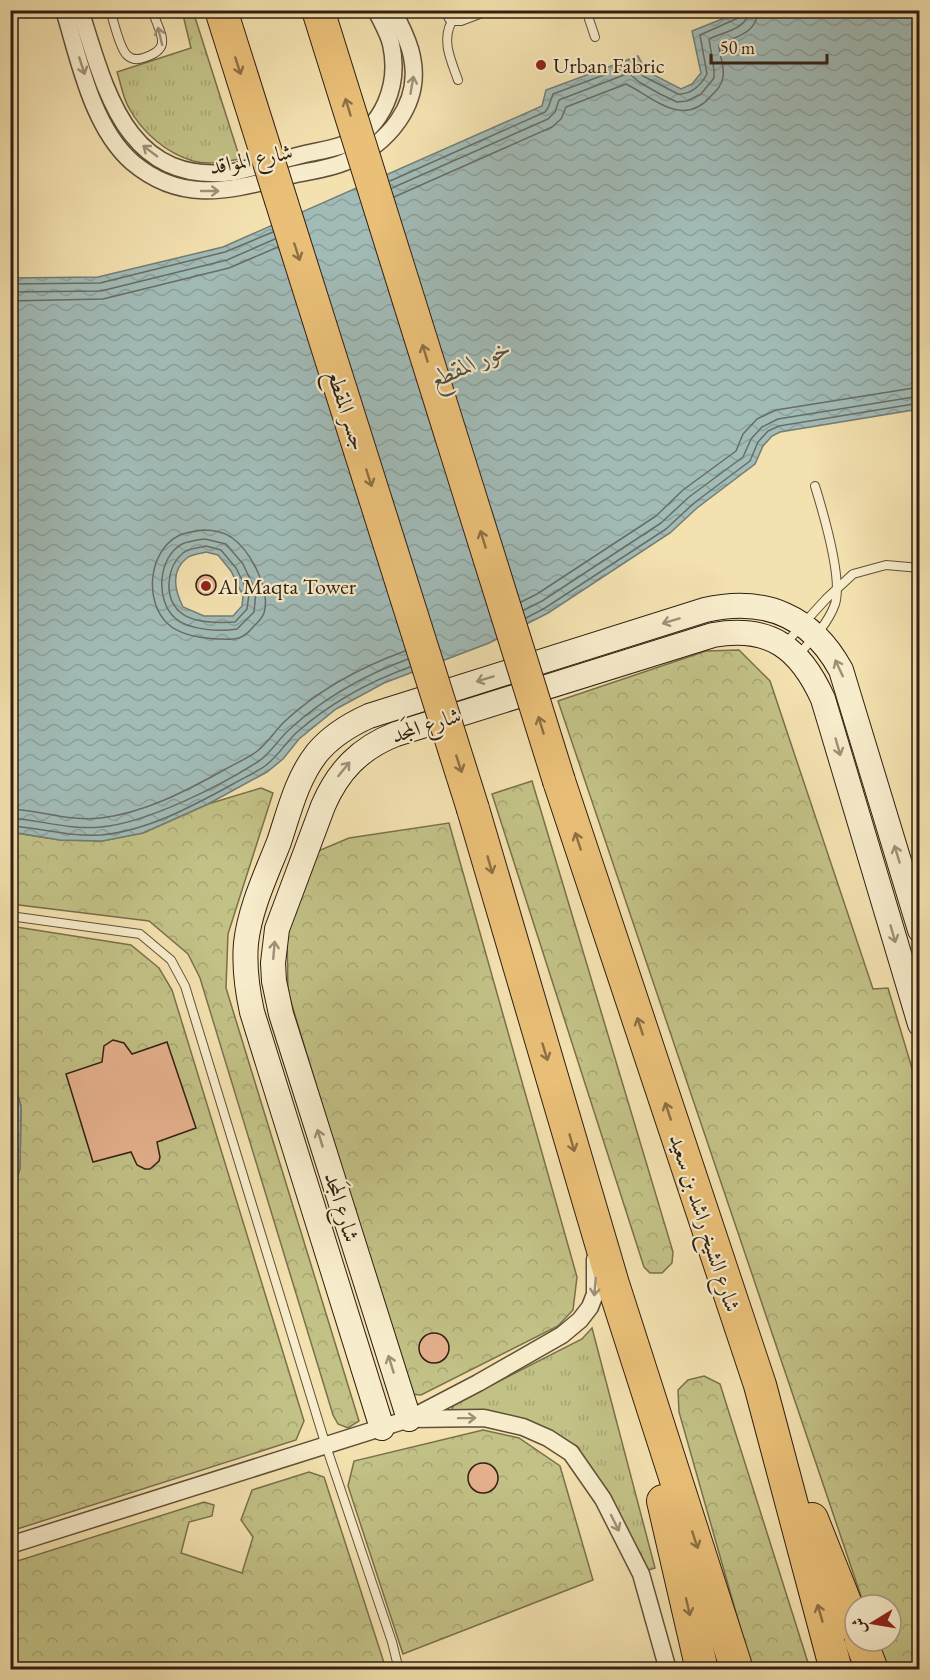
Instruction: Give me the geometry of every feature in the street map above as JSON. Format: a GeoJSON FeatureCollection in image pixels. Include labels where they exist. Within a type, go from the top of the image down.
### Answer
{"type":"FeatureCollection","features":[{"type":"Feature","properties":{"kind":"highway","name":"جسر المقطع"},"geometry":{"type":"LineString","coordinates":[[221,10],[473,809],[591,1208]]}},
{"type":"Feature","properties":{"kind":"highway","name":"شارع الشيخ راشد بن سعيد"},"geometry":{"type":"LineString","coordinates":[[318,10],[559,781],[760,1385],[836,1670]]}},
{"type":"Feature","properties":{"kind":"highway"},"geometry":{"type":"LineString","coordinates":[[591,1208],[613,1284],[737,1670]]}},
{"type":"Feature","properties":{"kind":"highway"},"geometry":{"type":"LineString","coordinates":[[613,1284],[702,1670]]}},
{"type":"Feature","properties":{"kind":"highway"},"geometry":{"type":"LineString","coordinates":[[760,1385],[843,1596]]}},
{"type":"Feature","properties":{"kind":"highway"},"geometry":{"type":"LineString","coordinates":[[866,1653],[872,1670]]}},
{"type":"Feature","properties":{"kind":"street","name":"شارع المواقد"},"geometry":{"type":"LineString","coordinates":[[64,10],[93,101],[105,128],[116,145],[132,162],[154,177],[179,187],[205,191],[231,190],[344,163],[370,150],[383,140],[399,121],[410,99],[414,75],[408,40],[393,10]]}},
{"type":"Feature","properties":{"kind":"street","name":"شارع المواقد"},"geometry":{"type":"LineString","coordinates":[[80,10],[104,86],[120,119],[140,144],[156,156],[174,166],[204,173],[234,172],[334,147],[345,144],[364,132],[381,114],[391,92],[393,80],[393,55],[390,41],[376,10]]}},
{"type":"Feature","properties":{"kind":"street","name":"شارع المَجد"},"geometry":{"type":"LineString","coordinates":[[381,1428],[252,1011],[246,978],[246,944],[253,910],[300,782],[328,742],[354,722],[369,716],[705,610],[741,604],[776,611],[809,630],[832,654],[841,670],[920,930]]}},
{"type":"Feature","properties":{"kind":"street","name":"شارع المَجد"},"geometry":{"type":"LineString","coordinates":[[409,1419],[285,1026],[274,981],[274,946],[279,920],[330,790],[351,761],[372,745],[396,734],[713,635],[734,632],[755,633],[790,651]]}},
{"type":"Feature","properties":{"kind":"street"},"geometry":{"type":"LineString","coordinates":[[790,651],[817,685],[828,715],[920,1024]]}},
{"type":"Feature","properties":{"kind":"street"},"geometry":{"type":"LineString","coordinates":[[10,1545],[409,1419],[562,1335],[580,1320],[590,1307],[595,1294],[596,1272],[591,1208]]}},
{"type":"Feature","properties":{"kind":"street"},"geometry":{"type":"LineString","coordinates":[[409,1419],[484,1418],[523,1427],[548,1438],[571,1453],[603,1499],[641,1574],[668,1670]]}},
{"type":"Feature","properties":{"kind":"lane"},"geometry":{"type":"LineString","coordinates":[[110,10],[124,52],[133,59],[156,54],[161,48],[162,41],[153,10]]}},
{"type":"Feature","properties":{"kind":"lane"},"geometry":{"type":"LineString","coordinates":[[445,10],[447,17],[452,21],[461,21],[490,10]]}},
{"type":"Feature","properties":{"kind":"lane"},"geometry":{"type":"LineString","coordinates":[[586,10],[596,37]]}},
{"type":"Feature","properties":{"kind":"lane"},"geometry":{"type":"LineString","coordinates":[[452,21],[446,34],[446,41],[458,80]]}},
{"type":"Feature","properties":{"kind":"lane"},"geometry":{"type":"LineString","coordinates":[[790,651],[809,630],[831,612],[836,591],[827,527],[815,486]]}},
{"type":"Feature","properties":{"kind":"lane"},"geometry":{"type":"LineString","coordinates":[[790,651],[809,630],[826,599],[847,578],[870,568],[894,564],[920,568]]}},
{"type":"Feature","properties":{"kind":"lane"},"geometry":{"type":"LineString","coordinates":[[10,916],[140,934],[171,960],[185,986],[326,1446],[392,1642],[399,1670]]}},
{"type":"Feature","properties":{"kind":"green space"},"geometry":{"type":"Polygon","coordinates":[[[182,11],[193,11],[240,159],[204,163],[173,153],[148,133],[134,117],[125,100],[117,72],[191,48],[182,11]]]}},
{"type":"Feature","properties":{"kind":"green space"},"geometry":{"type":"Polygon","coordinates":[[[739,650],[770,681],[873,989],[888,988],[920,1095],[919,1669],[886,1669],[880,1653],[903,1653],[903,1593],[860,1593],[558,701],[706,651],[739,650]]]}},
{"type":"Feature","properties":{"kind":"green space"},"geometry":{"type":"Polygon","coordinates":[[[532,781],[673,1252],[672,1263],[662,1273],[650,1273],[644,1267],[492,794],[532,781]]]}},
{"type":"Feature","properties":{"kind":"green space"},"geometry":{"type":"Polygon","coordinates":[[[261,788],[273,793],[228,934],[226,988],[359,1421],[348,1428],[338,1424],[333,1415],[200,978],[188,954],[149,921],[11,904],[10,832],[60,840],[102,841],[143,833],[208,804],[261,788]]]}},
{"type":"Feature","properties":{"kind":"green space"},"geometry":{"type":"Polygon","coordinates":[[[449,823],[577,1277],[573,1310],[558,1326],[421,1395],[410,1394],[288,992],[287,935],[318,851],[349,838],[449,823]]]}},
{"type":"Feature","properties":{"kind":"green space"},"geometry":{"type":"Polygon","coordinates":[[[10,926],[131,945],[159,968],[172,990],[304,1421],[296,1440],[11,1531],[10,1200],[20,1168],[21,1106],[11,1071],[10,926]]]}},
{"type":"Feature","properties":{"kind":"green space"},"geometry":{"type":"Polygon","coordinates":[[[592,1328],[655,1568],[648,1570],[577,1446],[525,1419],[484,1412],[457,1414],[452,1409],[454,1404],[582,1339],[592,1328]]]}},
{"type":"Feature","properties":{"kind":"green space"},"geometry":{"type":"Polygon","coordinates":[[[704,1376],[720,1384],[810,1669],[752,1669],[679,1412],[678,1390],[688,1380],[704,1376]]]}},
{"type":"Feature","properties":{"kind":"green space"},"geometry":{"type":"Polygon","coordinates":[[[483,1430],[519,1438],[560,1466],[593,1580],[403,1654],[348,1486],[354,1461],[483,1430]]]}},
{"type":"Feature","properties":{"kind":"green space"},"geometry":{"type":"Polygon","coordinates":[[[309,1472],[324,1477],[386,1669],[11,1669],[11,1563],[204,1502],[214,1505],[212,1516],[189,1522],[181,1553],[242,1573],[253,1537],[241,1520],[252,1490],[309,1472]]]}},
{"type":"Feature","properties":{"kind":"water","name":"خور المقطع"},"geometry":{"type":"Polygon","coordinates":[[[742,11],[919,11],[919,409],[780,432],[772,436],[763,446],[755,464],[697,508],[670,533],[548,613],[489,643],[384,683],[336,709],[299,739],[283,759],[267,772],[208,804],[143,833],[102,841],[60,840],[11,832],[10,278],[98,277],[223,247],[542,106],[546,90],[638,56],[646,71],[681,89],[692,84],[701,73],[692,31],[742,11]],[[206,552],[189,557],[178,569],[176,588],[183,607],[204,616],[233,616],[242,606],[243,596],[231,571],[218,555],[206,552]]]}},
{"type":"Feature","properties":{"kind":"water"},"geometry":{"type":"Polygon","coordinates":[[[11,1071],[21,1106],[20,1168],[11,1200],[11,1071]]]}},
{"type":"Feature","properties":{"kind":"building","name":"Al Maqta Tower"},"geometry":{"type":"Polygon","coordinates":[[[206,575],[213,578],[216,585],[213,592],[206,595],[199,592],[196,585],[199,578],[206,575]]]}},
{"type":"Feature","properties":{"kind":"building"},"geometry":{"type":"Polygon","coordinates":[[[113,1040],[124,1043],[132,1054],[167,1042],[196,1128],[157,1142],[159,1161],[150,1169],[137,1165],[131,1152],[93,1162],[66,1074],[102,1062],[104,1046],[113,1040]]]}},
{"type":"Feature","properties":{"kind":"building"},"geometry":{"type":"Polygon","coordinates":[[[434,1333],[440,1334],[448,1342],[448,1354],[440,1362],[434,1363],[428,1362],[420,1354],[419,1348],[420,1342],[428,1334],[434,1333]]]}},
{"type":"Feature","properties":{"kind":"building"},"geometry":{"type":"Polygon","coordinates":[[[483,1463],[489,1464],[497,1472],[497,1484],[489,1492],[483,1493],[477,1492],[469,1484],[468,1478],[469,1472],[477,1464],[483,1463]]]}},
{"type":"Feature","properties":{"kind":"place","name":"Urban Fabric"},"geometry":{"type":"Point","coordinates":[541,65]}},
{"type":"Feature","properties":{"kind":"place","name":"Al Maqta Tower"},"geometry":{"type":"Point","coordinates":[206,586]}}]}
